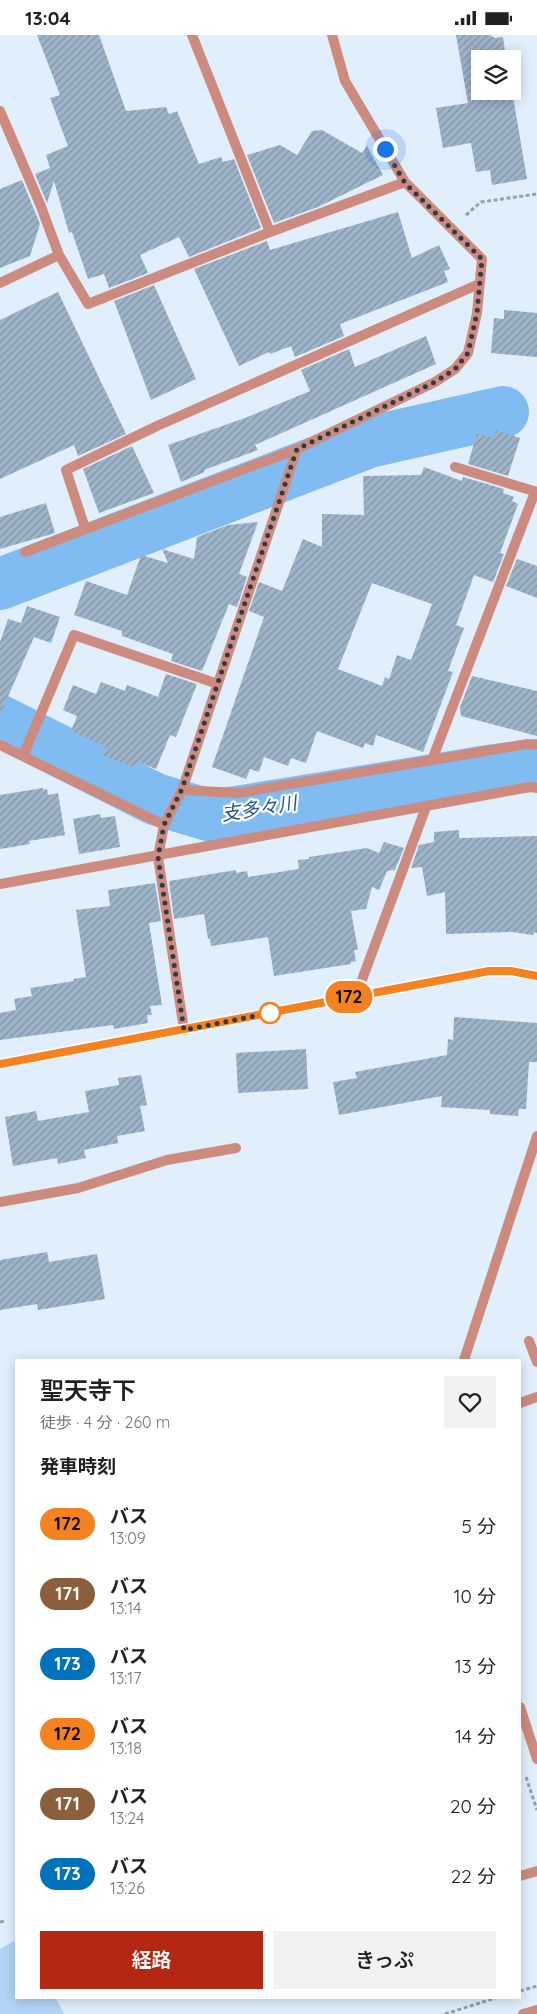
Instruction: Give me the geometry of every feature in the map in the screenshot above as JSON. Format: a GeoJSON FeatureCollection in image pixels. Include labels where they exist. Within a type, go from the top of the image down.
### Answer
{"type":"FeatureCollection","features":[{"type":"Feature","properties":{"kind":"street"},"geometry":{"type":"LineString","coordinates":[[192,35],[270,231]]}},
{"type":"Feature","properties":{"kind":"street"},"geometry":{"type":"LineString","coordinates":[[25,552],[297,449],[435,382],[455,369],[468,353],[477,313],[482,259],[405,183],[345,81],[332,35]]}},
{"type":"Feature","properties":{"kind":"street"},"geometry":{"type":"LineString","coordinates":[[0,111],[40,204],[59,255],[88,304],[270,231],[405,183]]}},
{"type":"Feature","properties":{"kind":"street"},"geometry":{"type":"LineString","coordinates":[[0,283],[59,255]]}},
{"type":"Feature","properties":{"kind":"street"},"geometry":{"type":"LineString","coordinates":[[85,528],[66,470],[156,426],[479,284]]}},
{"type":"Feature","properties":{"kind":"street"},"geometry":{"type":"LineString","coordinates":[[184,1030],[158,857],[164,825],[182,789],[297,449]]}},
{"type":"Feature","properties":{"kind":"street"},"geometry":{"type":"LineString","coordinates":[[432,760],[536,492],[455,467]]}},
{"type":"Feature","properties":{"kind":"street"},"geometry":{"type":"LineString","coordinates":[[23,756],[74,635],[218,684]]}},
{"type":"Feature","properties":{"kind":"street"},"geometry":{"type":"LineString","coordinates":[[182,789],[238,793],[527,744],[537,745]]}},
{"type":"Feature","properties":{"kind":"street"},"geometry":{"type":"LineString","coordinates":[[0,745],[164,825]]}},
{"type":"Feature","properties":{"kind":"street"},"geometry":{"type":"LineString","coordinates":[[0,884],[158,857],[530,787],[537,788]]}},
{"type":"Feature","properties":{"kind":"street"},"geometry":{"type":"LineString","coordinates":[[356,996],[426,807]]}},
{"type":"Feature","properties":{"kind":"street"},"geometry":{"type":"LineString","coordinates":[[0,1064],[489,971],[511,971],[537,976]]}},
{"type":"Feature","properties":{"kind":"street"},"geometry":{"type":"LineString","coordinates":[[464,1359],[537,1136]]}},
{"type":"Feature","properties":{"kind":"street"},"geometry":{"type":"LineString","coordinates":[[0,1202],[78,1188],[167,1160],[236,1148]]}},
{"type":"Feature","properties":{"kind":"street"},"geometry":{"type":"LineString","coordinates":[[529,1341],[537,1362]]}},
{"type":"Feature","properties":{"kind":"street"},"geometry":{"type":"LineString","coordinates":[[521,1403],[537,1397]]}},
{"type":"Feature","properties":{"kind":"street"},"geometry":{"type":"LineString","coordinates":[[521,1710],[537,1759]]}},
{"type":"Feature","properties":{"kind":"street"},"geometry":{"type":"LineString","coordinates":[[521,1876],[537,1871]]}},
{"type":"Feature","properties":{"kind":"street"},"geometry":{"type":"LineString","coordinates":[[523,2014],[537,2010]]}},
{"type":"Feature","properties":{"kind":"path"},"geometry":{"type":"LineString","coordinates":[[451,228],[481,202],[537,194]]}},
{"type":"Feature","properties":{"kind":"path"},"geometry":{"type":"LineString","coordinates":[[526,1776],[537,1810]]}},
{"type":"Feature","properties":{"kind":"path"},"geometry":{"type":"LineString","coordinates":[[521,1991],[537,1986]]}},
{"type":"Feature","properties":{"kind":"path"},"geometry":{"type":"LineString","coordinates":[[445,2014],[493,1999]]}},
{"type":"Feature","properties":{"kind":"shaded area"},"geometry":{"type":"Polygon","coordinates":[[[15,1941],[15,1999],[56,1999],[64,2014],[0,2014],[0,1949],[15,1941]]]}},
{"type":"Feature","properties":{"kind":"building"},"geometry":{"type":"Polygon","coordinates":[[[37,35],[99,35],[126,111],[166,107],[169,114],[177,111],[199,164],[221,157],[223,162],[234,159],[261,228],[189,257],[179,237],[140,255],[148,273],[109,288],[104,274],[88,279],[72,232],[69,233],[54,181],[47,203],[35,174],[50,168],[46,155],[68,146],[50,98],[60,95],[37,35]]]}},
{"type":"Feature","properties":{"kind":"building"},"geometry":{"type":"Polygon","coordinates":[[[456,35],[503,37],[505,50],[471,50],[471,100],[514,100],[527,179],[492,185],[490,170],[476,172],[471,143],[443,148],[436,108],[468,103],[456,35]]]}},
{"type":"Feature","properties":{"kind":"building"},"geometry":{"type":"Polygon","coordinates":[[[322,130],[362,153],[367,146],[383,175],[318,207],[274,223],[247,155],[280,145],[297,155],[312,131],[322,130]]]}},
{"type":"Feature","properties":{"kind":"building"},"geometry":{"type":"Polygon","coordinates":[[[22,180],[40,224],[30,256],[0,268],[0,189],[22,180]]]}},
{"type":"Feature","properties":{"kind":"building"},"geometry":{"type":"Polygon","coordinates":[[[398,212],[412,258],[439,245],[450,269],[444,271],[448,282],[340,324],[344,336],[295,357],[291,346],[270,354],[269,352],[239,366],[194,269],[267,241],[270,250],[398,212]]]}},
{"type":"Feature","properties":{"kind":"building"},"geometry":{"type":"Polygon","coordinates":[[[154,285],[196,379],[151,400],[114,301],[154,285]]]}},
{"type":"Feature","properties":{"kind":"building"},"geometry":{"type":"Polygon","coordinates":[[[58,292],[126,434],[78,456],[74,445],[0,479],[0,320],[58,292]]]}},
{"type":"Feature","properties":{"kind":"building"},"geometry":{"type":"Polygon","coordinates":[[[504,310],[537,313],[537,357],[491,353],[494,318],[504,319],[504,310]]]}},
{"type":"Feature","properties":{"kind":"building"},"geometry":{"type":"Polygon","coordinates":[[[426,336],[436,364],[255,445],[258,450],[204,470],[205,472],[181,482],[168,445],[245,418],[310,391],[301,370],[349,349],[355,367],[426,336]]]}},
{"type":"Feature","properties":{"kind":"building"},"geometry":{"type":"Polygon","coordinates":[[[496,430],[520,438],[508,476],[468,464],[477,433],[494,438],[496,430]]]}},
{"type":"Feature","properties":{"kind":"building"},"geometry":{"type":"Polygon","coordinates":[[[132,446],[154,493],[99,513],[83,469],[132,446]]]}},
{"type":"Feature","properties":{"kind":"building"},"geometry":{"type":"Polygon","coordinates":[[[424,467],[462,481],[463,477],[504,489],[503,493],[514,497],[512,501],[518,504],[500,553],[504,554],[493,582],[474,575],[456,625],[464,628],[448,671],[453,672],[423,752],[376,735],[373,746],[365,743],[363,748],[317,731],[306,763],[291,758],[288,766],[264,757],[259,772],[250,769],[246,779],[212,767],[264,617],[249,611],[259,582],[282,591],[303,539],[322,547],[322,514],[364,515],[363,476],[421,475],[424,467]],[[372,583],[338,669],[382,686],[385,677],[389,679],[397,655],[411,660],[432,604],[372,583]]]}},
{"type":"Feature","properties":{"kind":"building"},"geometry":{"type":"Polygon","coordinates":[[[46,503],[55,533],[0,549],[0,517],[46,503]]]}},
{"type":"Feature","properties":{"kind":"building"},"geometry":{"type":"Polygon","coordinates":[[[258,522],[239,574],[247,577],[237,607],[229,604],[202,671],[171,661],[173,654],[122,636],[122,631],[74,615],[86,581],[127,595],[141,555],[168,563],[162,549],[194,559],[197,537],[228,525],[258,522]]]}},
{"type":"Feature","properties":{"kind":"building"},"geometry":{"type":"Polygon","coordinates":[[[517,559],[537,566],[537,598],[506,586],[517,559]]]}},
{"type":"Feature","properties":{"kind":"building"},"geometry":{"type":"Polygon","coordinates":[[[27,606],[60,617],[51,643],[34,637],[0,715],[0,642],[8,619],[21,623],[27,606]]]}},
{"type":"Feature","properties":{"kind":"building"},"geometry":{"type":"Polygon","coordinates":[[[166,674],[197,684],[176,737],[170,735],[156,769],[138,762],[136,768],[102,755],[106,746],[71,731],[77,716],[63,710],[73,685],[96,694],[101,682],[125,691],[127,685],[158,697],[166,674]]]}},
{"type":"Feature","properties":{"kind":"building"},"geometry":{"type":"Polygon","coordinates":[[[472,676],[537,691],[537,736],[461,716],[460,707],[472,676]]]}},
{"type":"Feature","properties":{"kind":"building"},"geometry":{"type":"Polygon","coordinates":[[[43,788],[43,790],[47,789],[48,795],[58,793],[65,835],[29,841],[30,844],[0,849],[0,795],[43,788]]]}},
{"type":"Feature","properties":{"kind":"building"},"geometry":{"type":"Polygon","coordinates":[[[100,814],[101,818],[115,816],[120,847],[79,854],[73,819],[100,814]]]}},
{"type":"Feature","properties":{"kind":"building"},"geometry":{"type":"Polygon","coordinates":[[[459,830],[459,838],[537,836],[537,933],[534,932],[533,935],[512,932],[446,934],[445,892],[427,896],[422,867],[411,868],[419,845],[434,842],[434,832],[459,830]]]}},
{"type":"Feature","properties":{"kind":"building"},"geometry":{"type":"Polygon","coordinates":[[[384,842],[404,848],[395,870],[387,871],[379,890],[372,887],[366,909],[351,911],[358,950],[354,950],[356,961],[351,962],[351,964],[274,976],[268,937],[211,946],[204,914],[174,919],[169,881],[236,870],[236,873],[247,871],[248,877],[299,869],[298,860],[309,859],[309,857],[367,848],[379,853],[384,842]]]}},
{"type":"Feature","properties":{"kind":"building"},"geometry":{"type":"Polygon","coordinates":[[[155,883],[161,921],[149,923],[162,1005],[150,1006],[152,1015],[147,1015],[148,1023],[114,1029],[113,1025],[0,1040],[0,1013],[16,1010],[14,999],[32,996],[30,988],[74,981],[73,979],[86,977],[76,910],[110,906],[108,890],[155,883]]]}},
{"type":"Feature","properties":{"kind":"building"},"geometry":{"type":"Polygon","coordinates":[[[454,1017],[537,1023],[537,1062],[529,1062],[526,1109],[519,1109],[518,1116],[490,1114],[490,1110],[441,1107],[442,1096],[339,1115],[333,1082],[357,1078],[355,1072],[447,1055],[448,1039],[453,1040],[454,1017]]]}},
{"type":"Feature","properties":{"kind":"building"},"geometry":{"type":"Polygon","coordinates":[[[306,1049],[308,1089],[238,1093],[236,1053],[306,1049]]]}},
{"type":"Feature","properties":{"kind":"building"},"geometry":{"type":"Polygon","coordinates":[[[141,1075],[147,1105],[140,1106],[145,1131],[117,1136],[118,1143],[84,1150],[86,1158],[58,1164],[57,1158],[13,1166],[5,1117],[36,1111],[38,1121],[89,1112],[85,1091],[119,1085],[118,1078],[141,1075]]]}},
{"type":"Feature","properties":{"kind":"building"},"geometry":{"type":"Polygon","coordinates":[[[47,1252],[49,1262],[97,1254],[105,1299],[38,1310],[37,1304],[0,1310],[0,1260],[47,1252]]]}},
{"type":"Feature","properties":{"kind":"waterway"},"geometry":{"type":"LineString","coordinates":[[0,584],[369,442],[503,412]]}},
{"type":"Feature","properties":{"kind":"waterway","name":"支多々川"},"geometry":{"type":"LineString","coordinates":[[0,721],[155,799],[212,816],[495,770],[537,765]]}},
{"type":"Feature","properties":{"kind":"bus line","name":"172"},"geometry":{"type":"LineString","coordinates":[[0,1064],[489,971],[503,970],[537,976]]}},
{"type":"Feature","properties":{"kind":"route"},"geometry":{"type":"LineString","coordinates":[[270,1013],[184,1030],[158,857],[164,825],[182,789],[297,449],[435,382],[455,369],[468,353],[477,313],[482,259],[405,183],[385,149]]}}]}
